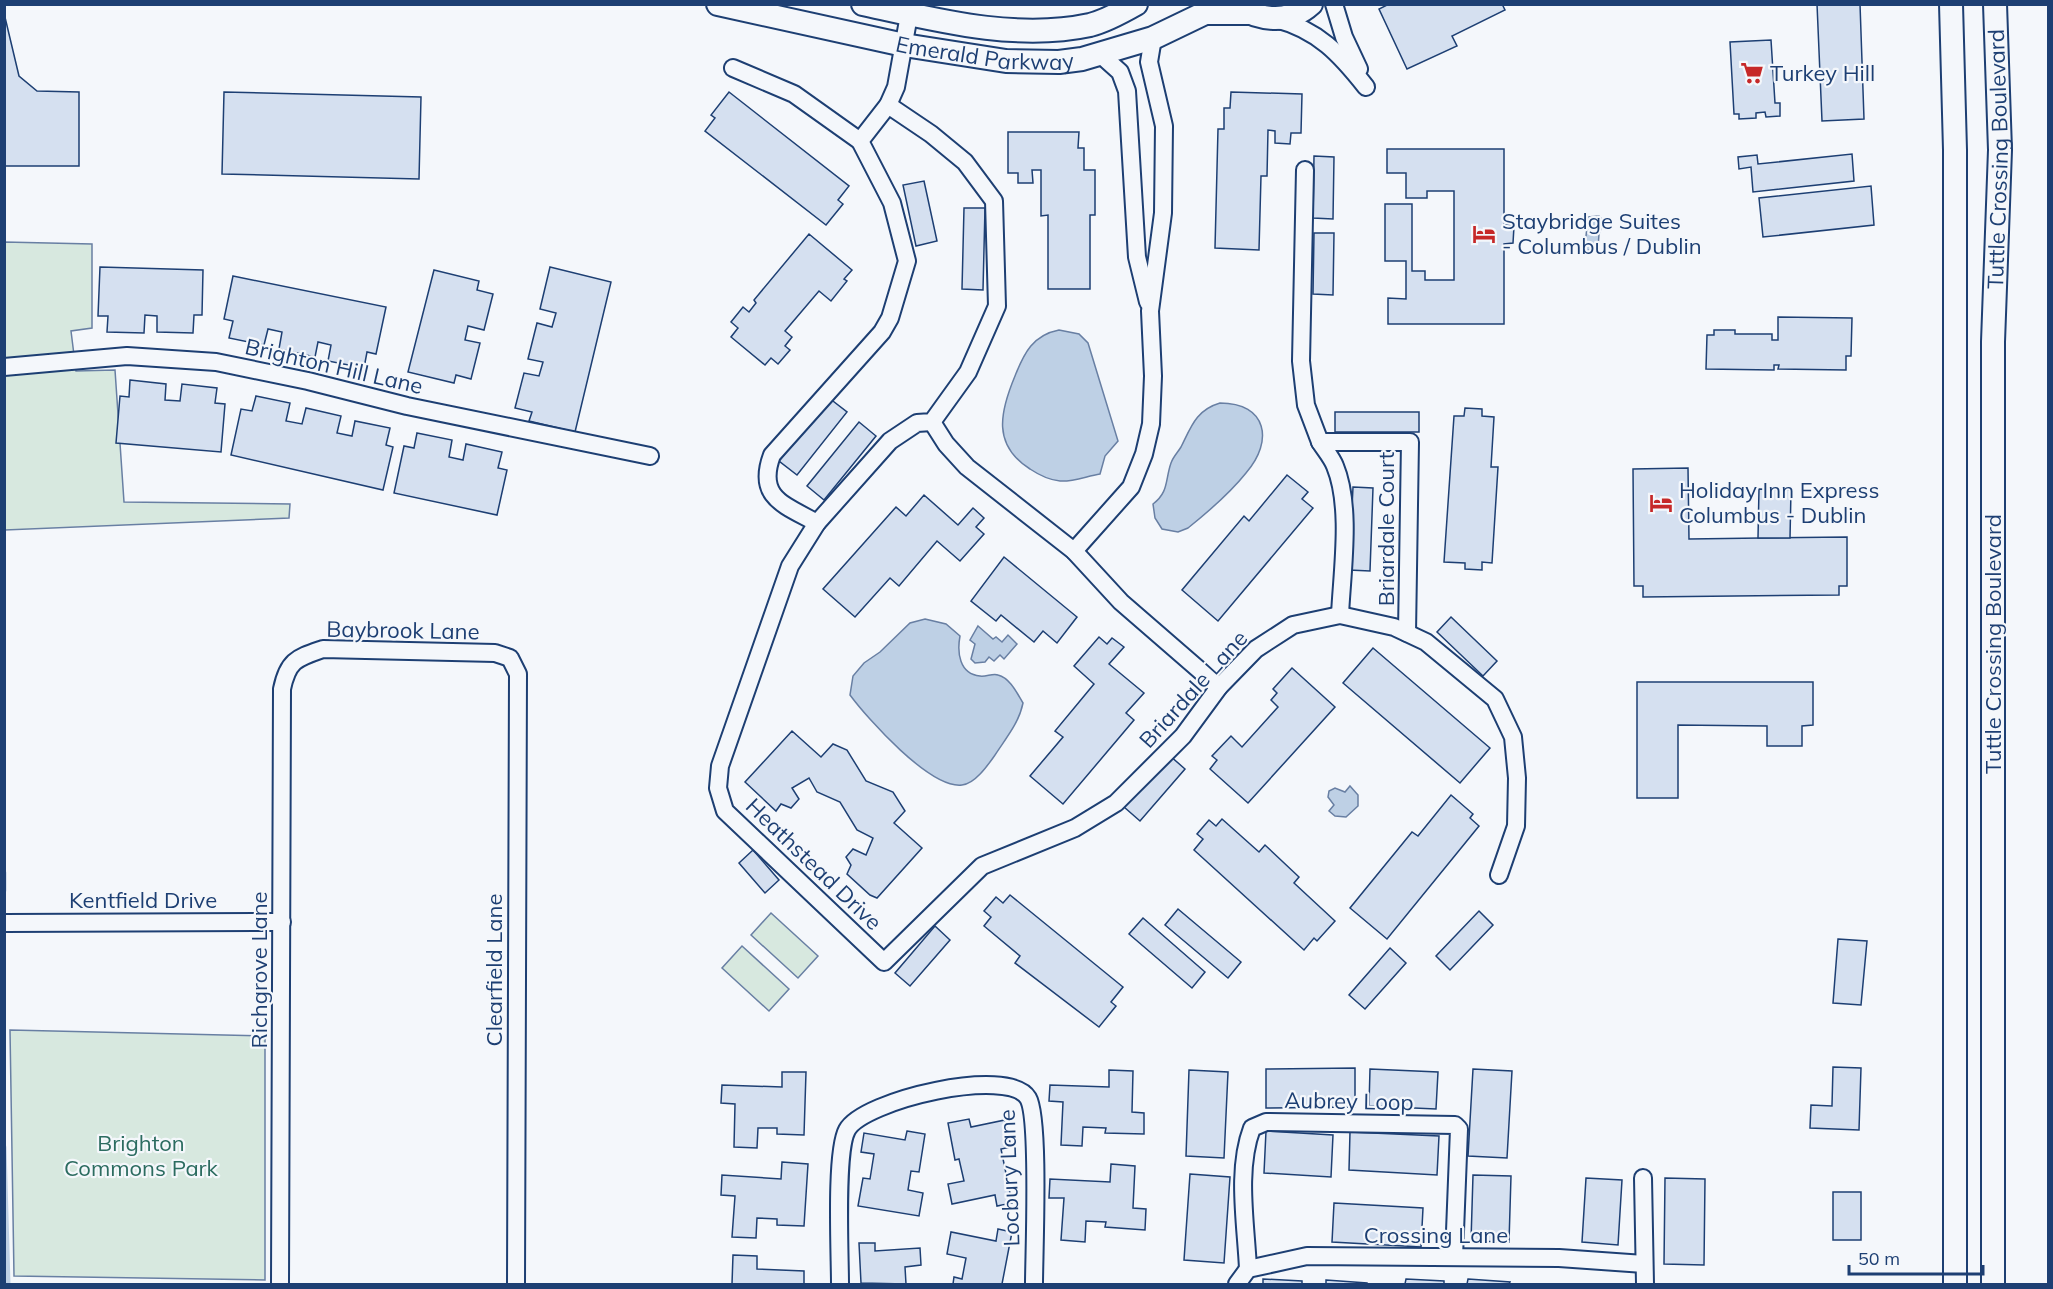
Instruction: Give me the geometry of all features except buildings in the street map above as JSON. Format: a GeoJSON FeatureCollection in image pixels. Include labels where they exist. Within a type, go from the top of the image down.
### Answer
{"type":"FeatureCollection","features":[{"type":"Feature","properties":{"kind":"street","name":"Emerald Parkway"},"geometry":{"type":"LineString","coordinates":[[718,4],[904,45],[1006,61],[1059,62],[1101,55],[1153,38],[1205,13],[1241,9],[1275,19]]}},
{"type":"Feature","properties":{"kind":"street","name":"Emerald Parkway"},"geometry":{"type":"LineString","coordinates":[[863,4],[975,27],[1053,31],[1093,24],[1136,4]]}},
{"type":"Feature","properties":{"kind":"street"},"geometry":{"type":"LineString","coordinates":[[1275,19],[1291,16],[1311,4]]}},
{"type":"Feature","properties":{"kind":"street"},"geometry":{"type":"LineString","coordinates":[[1275,19],[1299,25],[1333,48],[1366,87],[1344,37],[1334,4]]}},
{"type":"Feature","properties":{"kind":"street","name":"Tuttle Crossing Boulevard"},"geometry":{"type":"LineString","coordinates":[[1951,4],[1955,150],[1955,1284]]}},
{"type":"Feature","properties":{"kind":"street","name":"Tuttle Crossing Boulevard"},"geometry":{"type":"LineString","coordinates":[[1993,1284],[1993,342],[2000,150],[1995,4]]}},
{"type":"Feature","properties":{"kind":"street"},"geometry":{"type":"LineString","coordinates":[[860,141],[888,105],[896,87],[909,15]]}},
{"type":"Feature","properties":{"kind":"street"},"geometry":{"type":"LineString","coordinates":[[1074,551],[1131,488],[1144,454],[1150,424],[1152,386],[1150,311],[1163,213],[1164,126],[1149,62],[1153,38]]}},
{"type":"Feature","properties":{"kind":"street"},"geometry":{"type":"LineString","coordinates":[[1101,55],[1120,72],[1127,91],[1137,257],[1150,311]]}},
{"type":"Feature","properties":{"kind":"street"},"geometry":{"type":"LineString","coordinates":[[733,68],[794,94],[860,141],[892,203],[908,261],[890,318],[882,332],[772,455],[767,470],[768,485],[774,499],[817,523]]}},
{"type":"Feature","properties":{"kind":"street"},"geometry":{"type":"LineString","coordinates":[[888,105],[931,134],[965,162],[994,201],[997,306],[969,372],[932,422],[946,444],[966,467],[1074,551],[1121,602],[1219,687]]}},
{"type":"Feature","properties":{"kind":"street","name":"Briardale Court"},"geometry":{"type":"LineString","coordinates":[[1305,170],[1301,361],[1306,405],[1320,442],[1335,465],[1342,492],[1344,533],[1340,615]]}},
{"type":"Feature","properties":{"kind":"street","name":"Brighton Hill Lane"},"geometry":{"type":"LineString","coordinates":[[4,367],[127,356],[216,362],[308,381],[407,406],[650,456]]}},
{"type":"Feature","properties":{"kind":"street","name":"Heathstead Drive"},"geometry":{"type":"LineString","coordinates":[[932,422],[917,423],[890,441],[817,523],[790,566],[733,721],[720,766],[718,789],[725,811],[884,962],[982,866],[1024,848]]}},
{"type":"Feature","properties":{"kind":"street","name":"Briardale Court"},"geometry":{"type":"LineString","coordinates":[[1320,442],[1410,442],[1407,633]]}},
{"type":"Feature","properties":{"kind":"street","name":"Briardale Lane"},"geometry":{"type":"LineString","coordinates":[[1024,848],[1075,828],[1116,803],[1182,736],[1219,687],[1256,649],[1293,624],[1340,615],[1377,622],[1426,642],[1495,699],[1513,736],[1517,778],[1516,826],[1499,875]]}},
{"type":"Feature","properties":{"kind":"street","name":"Baybrook Lane"},"geometry":{"type":"LineString","coordinates":[[296,659],[323,649],[495,653],[510,658]]}},
{"type":"Feature","properties":{"kind":"street","name":"Clearfield Lane"},"geometry":{"type":"LineString","coordinates":[[510,658],[518,674],[516,1284]]}},
{"type":"Feature","properties":{"kind":"street","name":"Richgrove Lane"},"geometry":{"type":"LineString","coordinates":[[280,1284],[282,689],[286,672],[296,659]]}},
{"type":"Feature","properties":{"kind":"street","name":"Kentfield Drive"},"geometry":{"type":"LineString","coordinates":[[4,923],[282,922]]}},
{"type":"Feature","properties":{"kind":"street","name":"Locbury Lane"},"geometry":{"type":"LineString","coordinates":[[840,1284],[841,1151],[847,1129],[864,1112],[918,1095],[960,1087],[1009,1085],[1020,1089],[1029,1098],[1032,1110],[1035,1169],[1034,1284]]}},
{"type":"Feature","properties":{"kind":"street","name":"Aubrey Loop"},"geometry":{"type":"LineString","coordinates":[[1248,1269],[1244,1172],[1247,1142],[1252,1128],[1266,1122],[1455,1125],[1459,1129],[1454,1257]]}},
{"type":"Feature","properties":{"kind":"street"},"geometry":{"type":"LineString","coordinates":[[1643,1178],[1645,1284]]}},
{"type":"Feature","properties":{"kind":"street","name":"Crossing Lane"},"geometry":{"type":"LineString","coordinates":[[1248,1269],[1307,1256],[1559,1258],[1644,1264]]}},
{"type":"Feature","properties":{"kind":"street"},"geometry":{"type":"LineString","coordinates":[[1238,1284],[1248,1269]]}},
{"type":"Feature","properties":{"kind":"green space"},"geometry":{"type":"Polygon","coordinates":[[[4,242],[92,244],[92,328],[71,331],[76,371],[115,370],[124,502],[290,504],[289,518],[5,530],[4,242]]]}},
{"type":"Feature","properties":{"kind":"green space"},"geometry":{"type":"Polygon","coordinates":[[[771,913],[818,956],[798,978],[751,935],[771,913]]]}},
{"type":"Feature","properties":{"kind":"green space"},"geometry":{"type":"Polygon","coordinates":[[[742,946],[789,989],[769,1011],[722,968],[742,946]]]}},
{"type":"Feature","properties":{"kind":"green space","name":"Brighton Commons Park"},"geometry":{"type":"Polygon","coordinates":[[[10,1030],[265,1036],[265,1280],[14,1276],[10,1030]]]}},
{"type":"Feature","properties":{"kind":"water"},"geometry":{"type":"Polygon","coordinates":[[[1599,216],[1604,221],[1599,234],[1598,248],[1586,251],[1581,247],[1586,236],[1588,217],[1599,216]]]}},
{"type":"Feature","properties":{"kind":"water"},"geometry":{"type":"Polygon","coordinates":[[[1059,330],[1079,334],[1088,343],[1118,441],[1105,456],[1100,474],[1065,481],[1044,477],[1018,460],[1005,439],[1003,427],[1003,415],[1010,389],[1026,353],[1042,336],[1059,330]]]}},
{"type":"Feature","properties":{"kind":"water"},"geometry":{"type":"Polygon","coordinates":[[[1220,403],[1248,409],[1256,417],[1261,426],[1262,437],[1255,461],[1226,495],[1188,528],[1178,532],[1162,529],[1155,518],[1153,504],[1162,495],[1172,461],[1195,420],[1205,410],[1220,403]]]}},
{"type":"Feature","properties":{"kind":"water"},"geometry":{"type":"Polygon","coordinates":[[[925,619],[946,624],[960,636],[959,655],[968,671],[980,676],[996,675],[1006,679],[1023,703],[1015,724],[989,764],[967,784],[949,783],[933,776],[917,764],[884,735],[850,695],[853,676],[864,663],[880,652],[910,623],[925,619]]]}},
{"type":"Feature","properties":{"kind":"water"},"geometry":{"type":"Polygon","coordinates":[[[978,626],[993,639],[996,637],[1002,642],[1008,635],[1017,644],[1004,659],[1000,655],[994,661],[989,657],[985,662],[975,663],[971,659],[975,644],[970,640],[978,626]]]}},
{"type":"Feature","properties":{"kind":"water"},"geometry":{"type":"Polygon","coordinates":[[[1350,786],[1358,795],[1358,806],[1346,817],[1335,816],[1329,811],[1334,805],[1328,797],[1329,791],[1335,788],[1345,792],[1350,786]]]}},
{"type":"Feature","properties":{"kind":"waterway"},"geometry":{"type":"LineString","coordinates":[[4,873],[4,890]]}},
{"type":"Feature","properties":{"kind":"waterway"},"geometry":{"type":"LineString","coordinates":[[4,1147],[8,1284]]}},
{"type":"Feature","properties":{"kind":"place","name":"Turkey Hill"},"geometry":{"type":"Point","coordinates":[1752,73]}},
{"type":"Feature","properties":{"kind":"place","name":"Staybridge Suites - Columbus / Dublin"},"geometry":{"type":"Point","coordinates":[1484,234]}},
{"type":"Feature","properties":{"kind":"place","name":"Holiday Inn Express Columbus - Dublin"},"geometry":{"type":"Point","coordinates":[1661,503]}}]}
